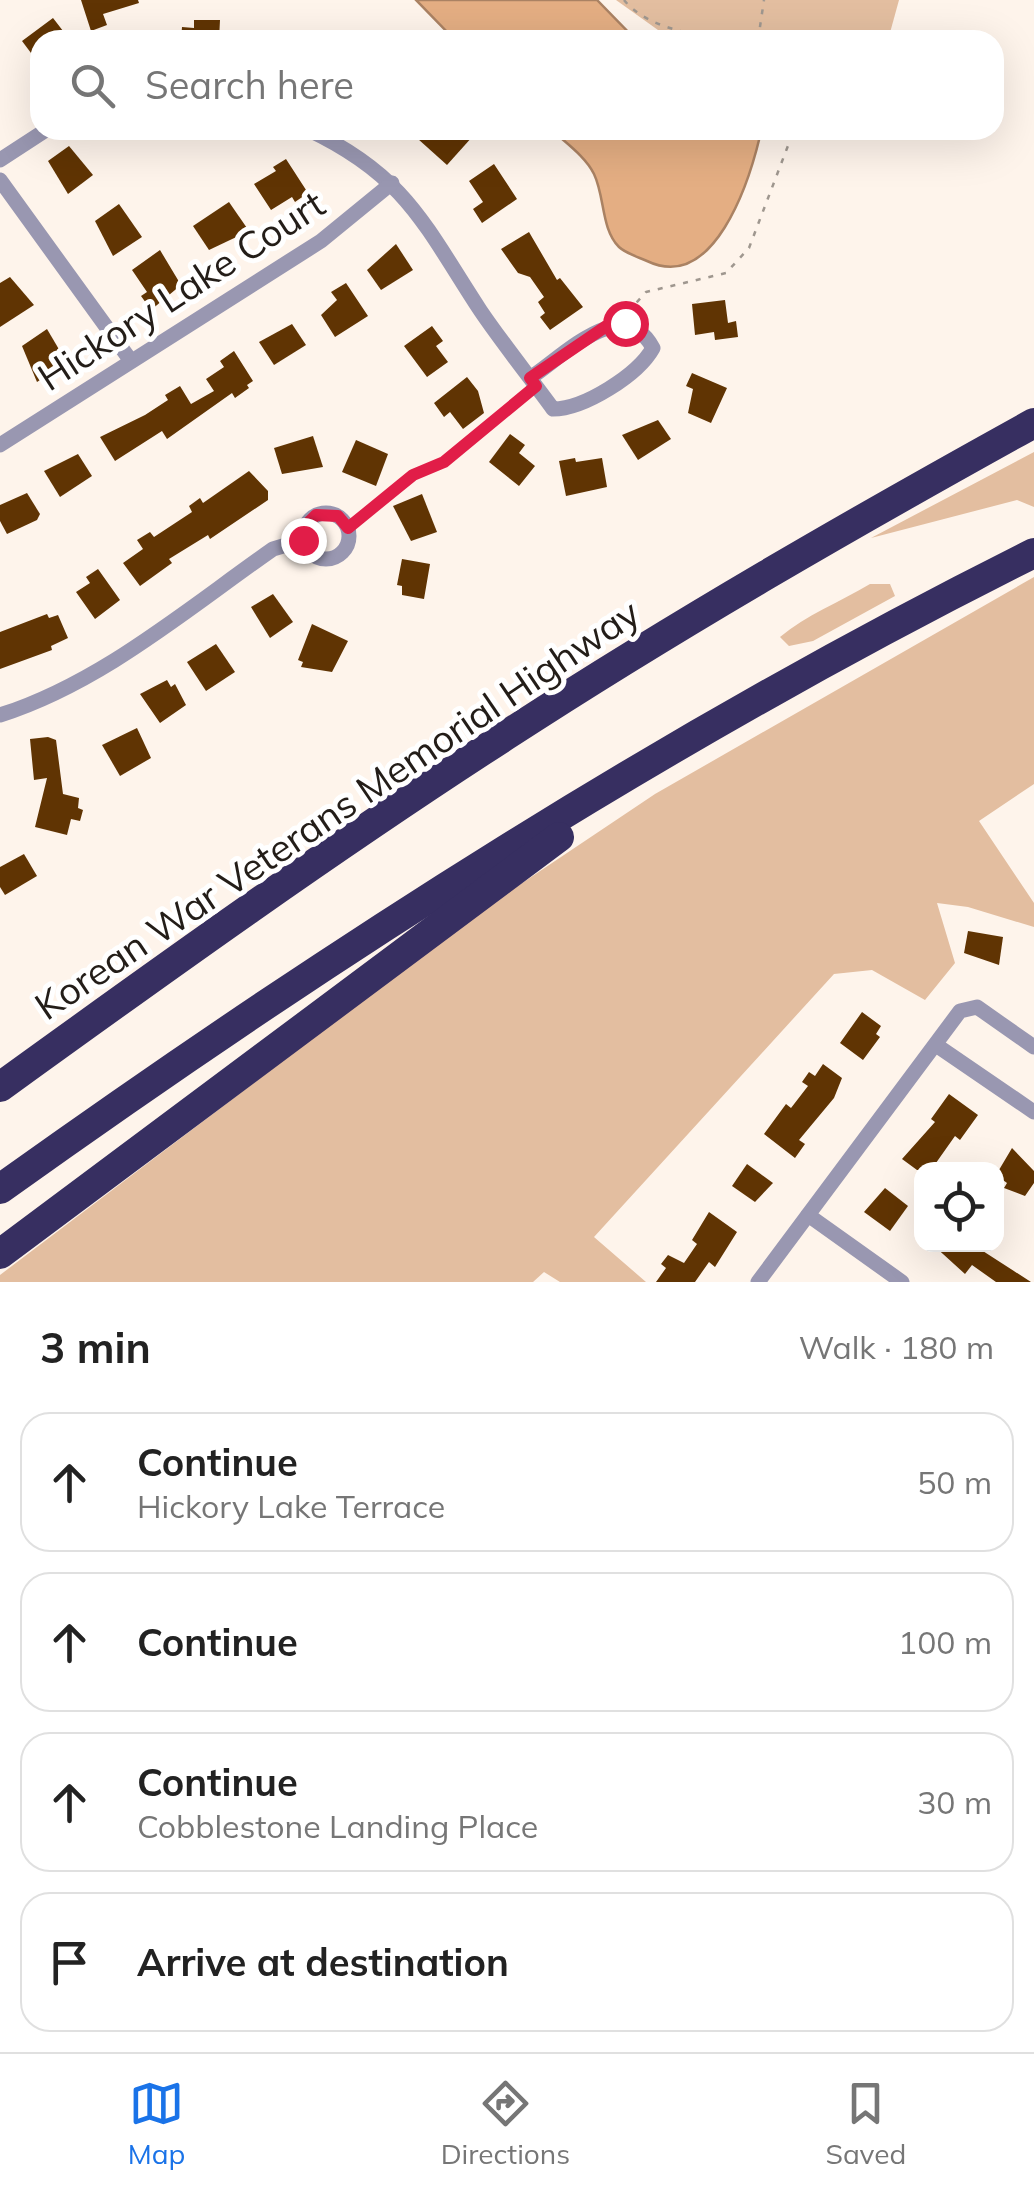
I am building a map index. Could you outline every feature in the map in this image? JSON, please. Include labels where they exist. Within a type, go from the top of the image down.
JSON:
[{"type":"highway","name":"Korean War Veterans Memorial Highway","points":[[0,1087],[289,882],[504,736],[752,584],[1034,424]]},
{"type":"highway","points":[[0,1188],[214,1038],[435,892],[707,728],[1034,552]]},
{"type":"highway","points":[[0,1254],[456,911],[570,829],[715,736],[745,710]]},
{"type":"street","points":[[0,160],[31,140]]},
{"type":"street","points":[[329,140],[392,183],[432,230],[477,306],[533,382],[554,408],[570,409],[644,364],[652,348],[644,332],[625,323],[605,327],[533,382]]},
{"type":"street","points":[[0,180],[131,362]]},
{"type":"street","name":"Hickory Lake Court","points":[[0,445],[350,221],[392,183]]},
{"type":"street","points":[[316,515],[338,516],[348,528],[344,550],[332,559],[310,553],[303,540],[306,525],[316,515]]},
{"type":"street","points":[[0,715],[52,697],[92,674],[274,549],[303,540]]},
{"type":"street","points":[[758,1282],[960,1011],[977,1006],[1034,1046]]},
{"type":"street","points":[[936,1045],[1034,1112]]},
{"type":"street","points":[[808,1215],[902,1282]]},
{"type":"path","points":[[624,0],[632,10],[656,22],[687,30]]},
{"type":"path","points":[[760,30],[764,0]]},
{"type":"path","points":[[625,323],[630,306],[646,292],[726,272],[738,265],[749,248],[790,140]]},
{"type":"path","points":[[348,528],[413,475],[444,462],[533,382]]},
{"type":"shaded area","points":[[416,0],[597,0],[626,30],[445,30]]},
{"type":"shaded area","points":[[616,0],[899,0],[891,30],[658,30]]},
{"type":"shaded area","points":[[564,140],[759,140],[725,228],[709,248],[691,261],[671,267],[628,253],[613,240],[597,183]]},
{"type":"shaded area","points":[[1034,452],[1034,507],[1017,500],[871,538]]},
{"type":"shaded area","points":[[1034,577],[1034,784],[979,821],[1034,903],[1034,927],[968,907],[937,903],[955,963],[925,1000],[872,970],[834,974],[594,1237],[646,1282],[560,1282],[544,1272],[533,1282],[0,1282],[0,1275],[485,908],[655,794]]},
{"type":"shaded area","points":[[870,584],[890,584],[895,596],[813,641],[789,646],[780,637],[812,615]]},
{"type":"building","points":[[81,0],[138,0],[139,3],[103,14],[107,25],[91,30]]},
{"type":"building","points":[[53,18],[62,30],[37,30]]},
{"type":"building","points":[[194,20],[220,20],[220,30],[182,30],[194,28]]},
{"type":"building","points":[[30,35],[30,52],[22,41]]},
{"type":"building","points":[[419,140],[469,140],[447,165]]},
{"type":"building","points":[[69,146],[93,175],[68,194],[48,161]]},
{"type":"building","points":[[286,159],[308,193],[295,202],[292,197],[271,210],[254,184],[276,171],[273,167]]},
{"type":"building","points":[[494,164],[517,199],[482,223],[473,209],[483,202],[469,181]]},
{"type":"building","points":[[229,202],[249,231],[209,250],[193,226]]},
{"type":"building","points":[[119,204],[142,237],[113,256],[95,221]]},
{"type":"building","points":[[529,232],[557,280],[560,278],[583,307],[550,330],[540,317],[545,313],[538,302],[544,297],[530,277],[518,273],[501,249]]},
{"type":"building","points":[[396,244],[413,270],[381,290],[367,270]]},
{"type":"building","points":[[160,250],[181,285],[151,310],[141,296],[147,292],[132,270]]},
{"type":"building","points":[[10,277],[34,305],[0,327],[0,283]]},
{"type":"building","points":[[346,283],[368,316],[335,337],[321,315],[337,300],[331,292]]},
{"type":"building","points":[[725,300],[728,323],[736,321],[738,337],[715,340],[714,332],[695,335],[692,304]]},
{"type":"building","points":[[292,324],[306,345],[274,365],[259,342]]},
{"type":"building","points":[[432,326],[443,341],[436,346],[448,362],[427,377],[404,346]]},
{"type":"building","points":[[47,329],[67,363],[37,382],[22,346]]},
{"type":"building","points":[[234,351],[253,381],[247,385],[249,388],[235,398],[232,393],[167,439],[162,431],[115,461],[100,437],[145,415],[168,400],[165,395],[180,386],[191,404],[214,391],[206,379],[224,367],[220,361]]},
{"type":"building","points":[[692,373],[727,388],[711,423],[688,413],[693,389],[686,386]]},
{"type":"building","points":[[467,377],[478,391],[484,413],[463,429],[450,412],[444,417],[434,403]]},
{"type":"building","points":[[658,420],[671,439],[638,460],[622,435]]},
{"type":"building","points":[[510,434],[525,445],[519,453],[535,466],[519,486],[489,462]]},
{"type":"building","points":[[313,436],[323,467],[282,474],[274,448]]},
{"type":"building","points":[[356,440],[388,454],[376,486],[342,472]]},
{"type":"building","points":[[78,454],[92,476],[60,497],[44,471]]},
{"type":"building","points":[[575,458],[576,462],[602,458],[607,487],[566,496],[559,461]]},
{"type":"building","points":[[249,471],[268,491],[268,500],[210,539],[208,535],[169,559],[172,563],[140,586],[123,563],[143,549],[137,540],[150,532],[154,537],[192,512],[189,506],[200,498],[203,503]]},
{"type":"building","points":[[27,493],[40,514],[37,520],[7,534],[0,521],[0,505]]},
{"type":"building","points":[[422,494],[437,532],[411,541],[393,506]]},
{"type":"building","points":[[402,559],[430,564],[424,599],[402,595],[402,586],[397,585]]},
{"type":"building","points":[[98,569],[120,600],[95,619],[76,592],[90,583],[86,577]]},
{"type":"building","points":[[273,594],[293,622],[270,638],[251,607]]},
{"type":"building","points":[[47,614],[49,618],[58,615],[68,638],[51,646],[52,650],[0,669],[0,632]]},
{"type":"building","points":[[312,624],[348,641],[332,672],[301,667],[303,662],[298,660]]},
{"type":"building","points":[[216,644],[235,672],[206,691],[187,662]]},
{"type":"building","points":[[167,680],[171,687],[175,684],[186,705],[160,723],[140,694]]},
{"type":"building","points":[[137,728],[151,758],[120,776],[102,745]]},
{"type":"building","points":[[30,739],[56,740],[63,794],[79,798],[78,808],[83,810],[80,821],[71,819],[67,835],[35,827],[47,778],[34,780]]},
{"type":"building","points":[[24,854],[37,876],[5,895],[0,887],[0,867]]},
{"type":"building","points":[[968,931],[1003,937],[999,965],[964,953]]},
{"type":"building","points":[[862,1012],[881,1026],[876,1034],[880,1037],[863,1060],[840,1043]]},
{"type":"building","points":[[823,1064],[842,1078],[834,1098],[799,1140],[805,1144],[795,1158],[764,1134],[786,1104],[791,1108],[808,1086],[802,1082],[809,1072],[815,1076]]},
{"type":"building","points":[[949,1094],[978,1115],[960,1140],[955,1136],[937,1162],[914,1162],[914,1168],[902,1159],[935,1122],[931,1119]]},
{"type":"building","points":[[1012,1148],[1034,1171],[1034,1183],[1025,1196],[1004,1188],[1007,1183],[1004,1162]]},
{"type":"building","points":[[747,1164],[773,1183],[755,1202],[732,1186]]},
{"type":"building","points":[[885,1188],[908,1206],[890,1231],[864,1212]]},
{"type":"building","points":[[709,1212],[737,1232],[715,1267],[709,1262],[695,1282],[656,1282],[666,1268],[661,1264],[668,1255],[684,1263],[697,1244],[692,1240]]},
{"type":"building","points":[[941,1252],[984,1252],[1031,1282],[996,1282],[972,1265],[965,1274]]},
{"type":"route","points":[[303,540],[306,525],[316,515],[338,516],[348,528],[362,520],[384,496],[413,475],[444,462],[470,442],[536,386],[530,378],[605,327],[625,323]]}]
